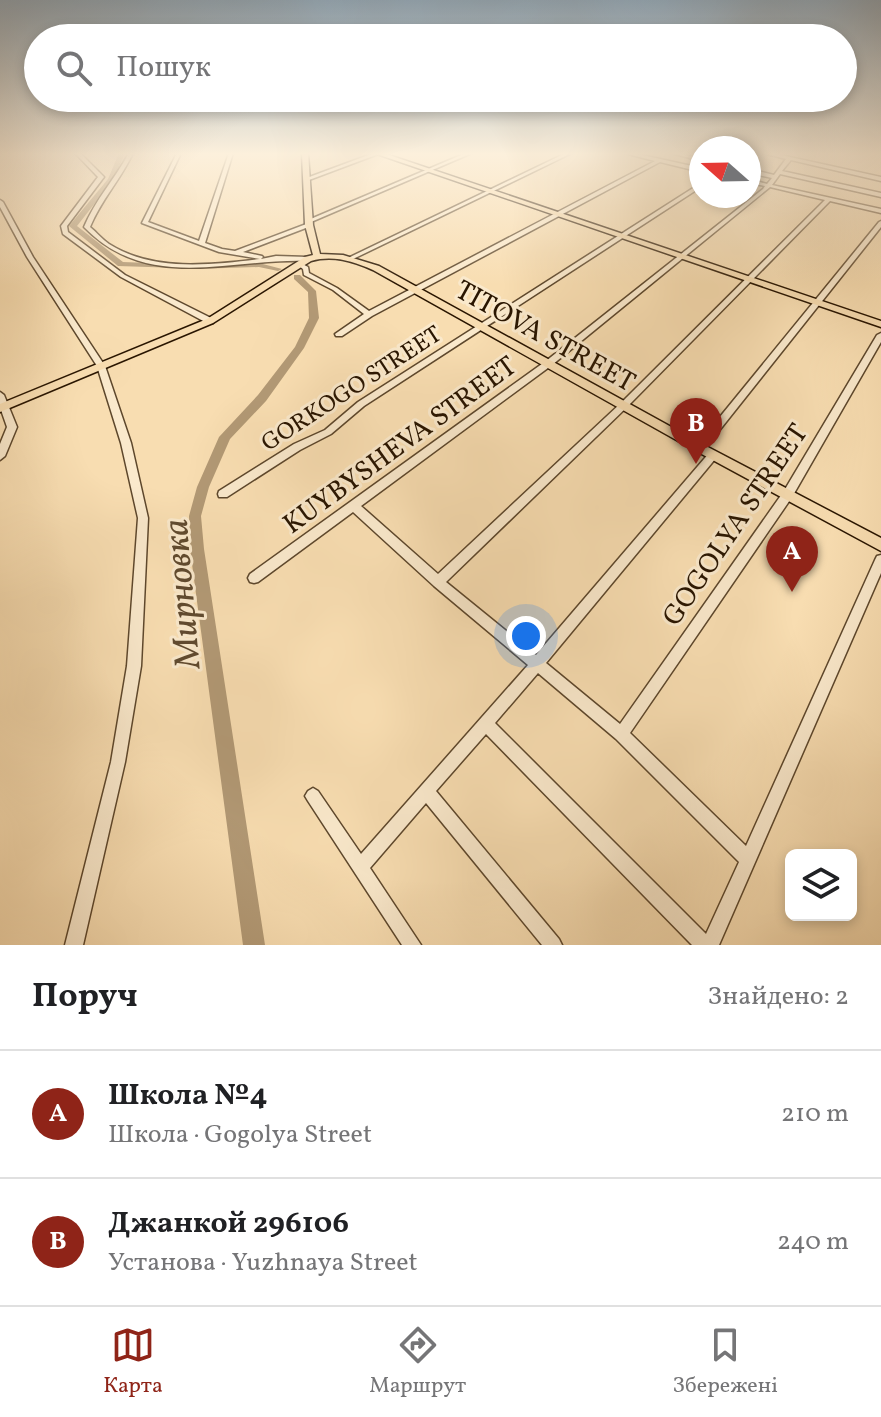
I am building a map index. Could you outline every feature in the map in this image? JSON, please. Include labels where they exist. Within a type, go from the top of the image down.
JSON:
[{"type":"main road","points":[[3,407],[210,321],[308,260],[308,197]]},
{"type":"main road","points":[[507,197],[881,324]]},
{"type":"main road","name":"TITOVA STREET","points":[[308,260],[351,258],[881,545]]},
{"type":"street","points":[[85,197],[64,226],[65,233],[123,276],[210,321]]},
{"type":"street","points":[[103,197],[94,207],[87,227],[101,242],[135,259],[152,263],[226,266],[280,258]]},
{"type":"street","points":[[158,197],[145,223],[234,254],[308,260],[306,274],[335,289],[369,314]]},
{"type":"street","points":[[201,244],[216,197]]},
{"type":"street","points":[[234,254],[369,197]]},
{"type":"street","points":[[351,258],[480,197]]},
{"type":"street","points":[[339,334],[369,314],[590,197]]},
{"type":"street","name":"GORKOGO STREET","points":[[223,494],[297,447],[328,432],[361,404],[682,197]]},
{"type":"street","name":"KUYBYSHEVA STREET","points":[[254,578],[549,363],[755,197]]},
{"type":"street","points":[[820,197],[881,211]]},
{"type":"street","points":[[438,582],[624,405],[829,199]]},
{"type":"street","points":[[0,202],[30,257],[101,366],[126,443],[143,518],[130,693],[118,762],[74,945]]},
{"type":"street","points":[[361,866],[538,663],[706,452],[816,302],[881,223]]},
{"type":"street","points":[[871,238],[881,241]]},
{"type":"street","name":"GOGOLYA STREET","points":[[621,734],[788,494],[881,335]]},
{"type":"street","points":[[0,395],[12,427],[0,456]]},
{"type":"street","points":[[352,505],[438,582],[621,734],[747,859]]},
{"type":"street","points":[[486,724],[707,945],[881,560]]},
{"type":"street","points":[[427,792],[553,945]]},
{"type":"street","points":[[313,796],[412,945]]},
{"type":"waterway","name":"Мирновка","points":[[96,197],[73,226],[121,264],[176,266]]},
{"type":"waterway","name":"Мирновка","points":[[194,267],[259,265],[278,269]]},
{"type":"waterway","name":"Мирновка","points":[[254,945],[197,549],[195,516],[203,487],[225,437],[262,398],[299,348],[314,318],[312,291],[297,277]]},
{"type":"place","name":"Джанкой 296106","points":[[696,464]]},
{"type":"place","name":"Школа №4","points":[[792,592]]}]
